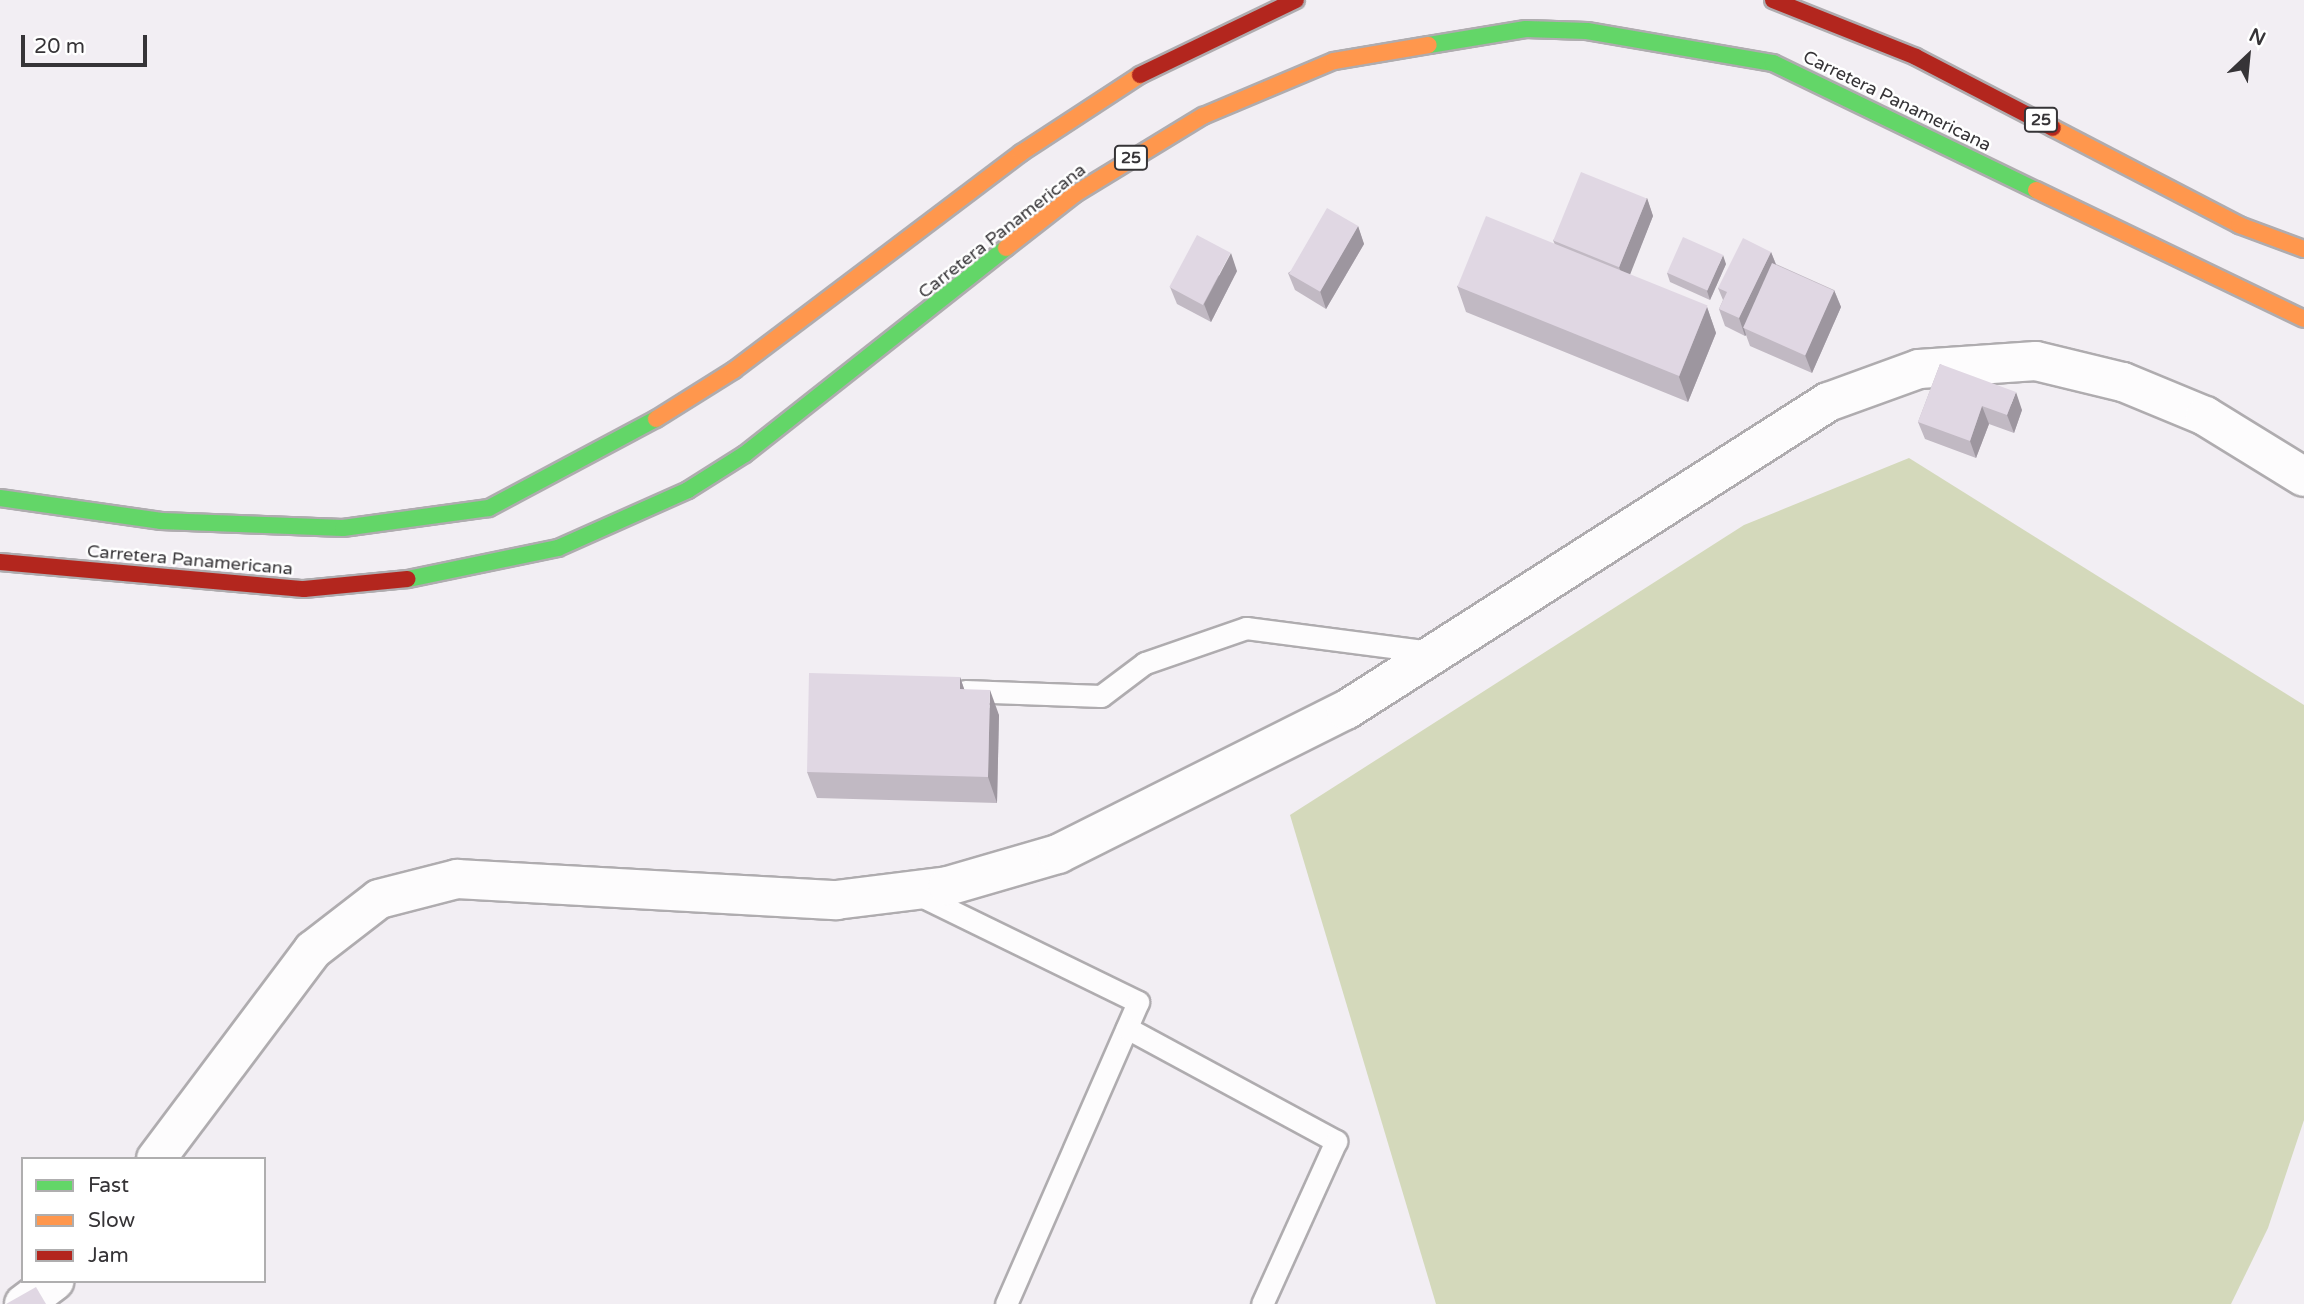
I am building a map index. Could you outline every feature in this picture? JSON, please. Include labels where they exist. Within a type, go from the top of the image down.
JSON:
[{"type":"highway","name":"Carretera Panamericana","points":[[0,498],[161,521],[343,528],[489,508],[621,441],[734,370],[1021,153],[1155,65],[1296,0]]},
{"type":"highway","name":"25","points":[[1773,0],[1916,57],[2239,225],[2304,249]]},
{"type":"highway","name":"Carretera Panamericana","points":[[0,562],[304,589],[430,577],[558,548],[688,490],[745,454],[1076,194],[1203,116],[1334,61],[1526,29],[1587,31],[1773,63],[2304,319]]},
{"type":"street","points":[[158,1157],[313,950],[379,899],[457,879],[836,900],[910,891],[1058,853],[1346,710],[1828,402],[1919,369],[2036,361],[2123,382],[2205,416],[2304,477]]},
{"type":"street","points":[[24,1304],[51,1283]]},
{"type":"lane","points":[[941,689],[1101,696],[1145,663],[1246,628],[1438,653]]},
{"type":"lane","points":[[910,891],[1138,1002],[1006,1304]]},
{"type":"lane","points":[[1127,1028],[1336,1141],[1262,1304]]},
{"type":"green space","points":[[1909,458],[2304,705],[2304,1120],[2268,1228],[2231,1304],[1436,1304],[1290,815],[1744,525]]},
{"type":"building","points":[[1581,172],[1647,199],[1619,267],[1553,241]]},
{"type":"building","points":[[1327,208],[1358,226],[1320,292],[1289,274]]},
{"type":"building","points":[[1486,216],[1708,306],[1679,376],[1458,286]]},
{"type":"building","points":[[1197,235],[1231,253],[1203,305],[1169,287]]},
{"type":"building","points":[[1683,237],[1723,255],[1707,291],[1667,273]]},
{"type":"building","points":[[1743,238],[1771,252],[1739,318],[1719,309],[1727,292],[1718,288]]},
{"type":"building","points":[[1772,263],[1834,291],[1805,356],[1743,328]]},
{"type":"building","points":[[1940,364],[2016,392],[2007,415],[1982,406],[1970,441],[1918,422]]},
{"type":"building","points":[[809,673],[960,677],[960,689],[990,690],[988,777],[807,772]]},
{"type":"building","points":[[36,1287],[46,1304],[6,1304]]},
{"type":"traffic: fast","points":[[1429,45],[1526,29],[1587,31],[1773,63],[2036,190]]},
{"type":"traffic: fast","points":[[408,579],[558,548],[688,490],[745,454],[1006,248]]},
{"type":"traffic: fast","points":[[0,498],[161,521],[343,528],[489,508],[656,419]]},
{"type":"traffic: slow","points":[[1006,248],[1075,194],[1203,116],[1334,61],[1429,45]]},
{"type":"traffic: slow","points":[[656,419],[734,370],[1021,153],[1140,75]]},
{"type":"traffic: slow","points":[[2053,128],[2239,225],[2304,249]]},
{"type":"traffic: slow","points":[[2036,190],[2304,319]]},
{"type":"traffic: jam","points":[[1140,75],[1296,0]]},
{"type":"traffic: jam","points":[[1773,0],[1916,57],[2053,128]]},
{"type":"traffic: jam","points":[[0,562],[304,589],[408,579]]}]
